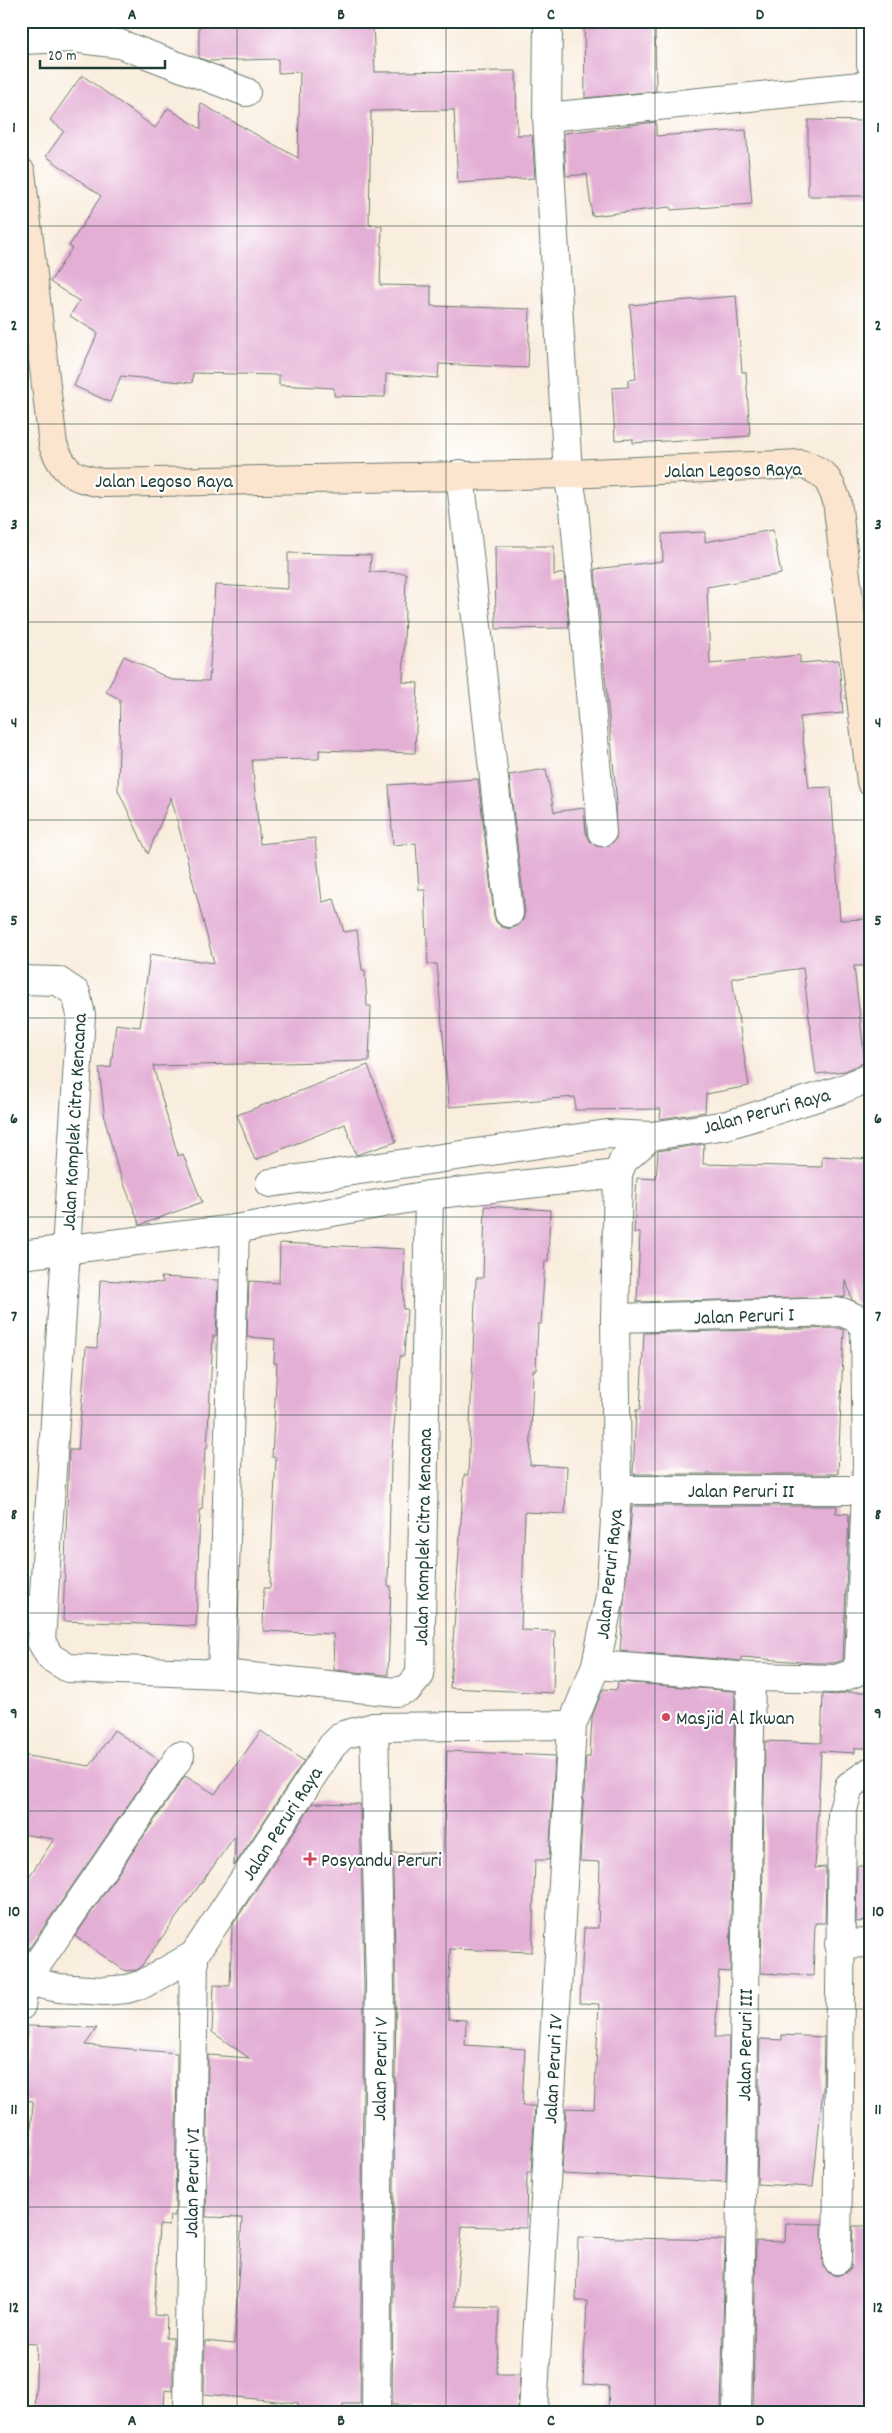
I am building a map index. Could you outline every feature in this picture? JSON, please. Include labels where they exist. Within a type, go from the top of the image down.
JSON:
[{"type":"street","points":[[548,21],[547,117],[568,474],[574,508],[602,832]]},
{"type":"street","points":[[871,21],[871,64]]},
{"type":"street","points":[[21,40],[72,38],[120,44],[246,92]]},
{"type":"street","points":[[547,117],[871,85]]},
{"type":"street","name":"Jalan Legoso Raya","points":[[21,172],[53,445],[66,471],[83,479],[102,483],[460,474],[568,474],[801,464],[818,470],[831,484],[837,501],[871,782]]},
{"type":"street","points":[[460,474],[509,913]]},
{"type":"street","name":"Jalan Komplek Citra Kencana","points":[[21,980],[58,981],[76,993],[81,1015],[41,1641],[50,1657],[68,1668],[222,1674],[396,1692],[409,1688],[420,1675],[430,1195]]},
{"type":"street","name":"Jalan Peruri Raya","points":[[270,1182],[607,1134],[651,1136],[727,1124],[840,1090],[871,1077]]},
{"type":"street","points":[[618,1174],[623,1161],[651,1136]]},
{"type":"street","name":"Jalan Komplek Citra Kencana","points":[[21,1256],[236,1229],[430,1195],[618,1174]]},
{"type":"street","name":"Jalan Peruri Raya","points":[[23,1989],[59,1988],[104,1991],[127,1989],[143,1984],[194,1955],[332,1746],[343,1735],[374,1727],[572,1725],[596,1665],[610,1596],[617,1490],[615,1318],[618,1174]]},
{"type":"street","points":[[222,1674],[236,1229]]},
{"type":"street","name":"Jalan Peruri I","points":[[615,1318],[842,1312],[858,1319],[865,1330],[867,1465],[865,1490]]},
{"type":"street","name":"Jalan Peruri II","points":[[617,1490],[865,1490]]},
{"type":"street","points":[[596,1665],[751,1678],[837,1678],[854,1672],[859,1662],[865,1490]]},
{"type":"street","name":"Jalan Peruri III","points":[[737,2412],[751,1678]]},
{"type":"street","name":"Jalan Peruri IV","points":[[533,2412],[572,1725]]},
{"type":"street","name":"Jalan Peruri V","points":[[374,1727],[380,1985],[376,2412]]},
{"type":"street","points":[[23,1989],[180,1756]]},
{"type":"street","points":[[837,2260],[839,1944],[842,1814],[849,1786],[871,1771]]},
{"type":"street","points":[[839,1944],[871,1943]]},
{"type":"street","name":"Jalan Peruri VI","points":[[188,2412],[194,1955]]},
{"type":"building","points":[[199,21],[373,21],[375,72],[516,71],[517,135],[532,135],[535,178],[458,183],[454,110],[371,111],[369,225],[382,226],[380,285],[431,286],[431,306],[530,309],[528,368],[439,364],[438,378],[386,374],[385,397],[334,396],[334,388],[279,385],[279,375],[193,373],[192,383],[121,376],[110,402],[74,386],[98,333],[70,316],[79,301],[50,282],[72,248],[69,246],[101,196],[46,156],[64,131],[50,120],[82,75],[155,128],[168,108],[201,129],[200,103],[298,158],[300,72],[278,73],[278,59],[208,61],[199,58]]},
{"type":"building","points":[[584,21],[655,21],[656,91],[585,98]]},
{"type":"building","points":[[808,120],[871,121],[871,196],[808,196]]},
{"type":"building","points":[[656,122],[656,136],[746,130],[752,204],[671,210],[670,207],[592,216],[587,174],[566,176],[564,133]]},
{"type":"building","points":[[736,296],[742,372],[746,372],[750,436],[633,443],[633,439],[615,440],[612,388],[628,387],[628,380],[636,379],[630,305]]},
{"type":"building","points":[[773,530],[781,574],[707,587],[710,664],[800,655],[800,663],[839,660],[843,713],[800,717],[809,788],[831,787],[840,920],[866,919],[867,966],[854,966],[865,1062],[845,1071],[816,1074],[803,968],[732,978],[749,1086],[706,1094],[705,1112],[660,1119],[661,1109],[575,1110],[575,1097],[449,1107],[437,964],[428,964],[425,890],[419,890],[416,843],[393,845],[389,785],[478,779],[494,915],[496,922],[502,927],[510,929],[518,926],[523,920],[525,911],[509,775],[546,769],[554,812],[584,808],[586,833],[590,841],[596,846],[604,847],[611,844],[616,838],[615,804],[617,804],[595,569],[663,561],[662,534],[705,532],[705,542]]},
{"type":"building","points":[[495,546],[554,546],[554,575],[564,573],[569,628],[496,629]]},
{"type":"building","points":[[288,553],[371,555],[370,572],[406,573],[403,682],[418,683],[415,753],[319,750],[319,759],[252,760],[260,844],[315,838],[322,902],[334,899],[344,932],[357,930],[362,970],[365,970],[367,1006],[371,1006],[369,1061],[153,1066],[178,1156],[183,1154],[202,1202],[140,1225],[117,1166],[105,1120],[99,1068],[111,1067],[116,1024],[140,1027],[150,954],[214,963],[171,797],[148,854],[118,790],[120,699],[106,692],[124,656],[172,680],[209,681],[215,585],[288,589]]},
{"type":"building","points":[[368,1065],[396,1142],[356,1155],[345,1124],[255,1160],[237,1115]]},
{"type":"building","points":[[704,1144],[703,1164],[822,1167],[822,1156],[871,1159],[871,1310],[852,1300],[846,1280],[845,1297],[637,1302],[640,1233],[634,1233],[637,1178],[656,1179],[658,1151]]},
{"type":"building","points":[[485,1206],[550,1210],[548,1261],[545,1261],[541,1324],[538,1324],[536,1370],[533,1370],[530,1465],[567,1467],[565,1514],[525,1512],[521,1630],[555,1631],[553,1693],[450,1688],[464,1475],[468,1475],[476,1278],[483,1278]]},
{"type":"building","points":[[280,1243],[405,1249],[403,1309],[407,1309],[404,1356],[400,1356],[391,1462],[388,1586],[391,1586],[388,1675],[334,1670],[333,1634],[263,1631],[264,1588],[270,1588],[276,1458],[272,1457],[277,1363],[274,1363],[275,1339],[247,1337],[249,1281],[279,1283]]},
{"type":"building","points":[[161,1277],[218,1280],[216,1336],[213,1336],[207,1449],[205,1449],[202,1510],[200,1510],[196,1626],[63,1621],[69,1450],[78,1450],[86,1347],[97,1348],[100,1280],[163,1283]]},
{"type":"building","points":[[839,1328],[844,1330],[838,1474],[633,1474],[636,1410],[640,1410],[644,1333]]},
{"type":"building","points":[[632,1506],[837,1506],[836,1513],[849,1514],[843,1660],[834,1663],[813,1663],[742,1657],[742,1661],[620,1651]]},
{"type":"building","points":[[618,1682],[735,1691],[730,1972],[719,1971],[715,2037],[729,2037],[726,2182],[562,2174],[566,2108],[594,2109],[599,2004],[580,2003],[584,1928],[598,1928],[600,1862],[580,1861],[586,1757],[590,1757],[592,1717],[603,1689],[617,1690]]},
{"type":"building","points":[[848,1692],[871,1692],[871,1748],[855,1748],[855,1753],[821,1751],[815,1868],[826,1867],[825,1923],[815,1923],[813,1976],[761,1973],[765,1741],[821,1743],[823,1694],[837,1695]]},
{"type":"building","points":[[114,1730],[159,1760],[21,1960],[21,1889],[54,1839],[21,1834],[21,1755],[90,1766]]},
{"type":"building","points":[[261,1731],[304,1761],[234,1866],[235,1836],[137,1970],[125,1971],[75,1936],[185,1776],[215,1794]]},
{"type":"building","points":[[447,1751],[555,1756],[549,1860],[535,1860],[532,1952],[450,1949],[448,2019],[466,2020],[465,2045],[525,2049],[522,2106],[535,2106],[531,2172],[527,2172],[526,2228],[462,2226],[455,2306],[499,2307],[497,2374],[520,2374],[518,2409],[392,2405],[396,1985],[391,1804],[393,1853],[443,1853]]},
{"type":"building","points":[[313,1803],[360,1804],[364,1985],[360,2404],[343,2404],[343,2412],[298,2412],[298,2403],[204,2394],[205,2341],[234,2344],[242,2218],[206,2217],[208,2055],[249,2058],[212,2032],[214,1985],[230,1986],[232,1926]]},
{"type":"building","points":[[857,1866],[871,1866],[871,1921],[856,1922]]},
{"type":"building","points":[[27,2026],[97,2028],[85,2045],[177,2053],[175,2216],[170,2216],[169,2226],[159,2225],[154,2315],[167,2316],[166,2338],[173,2338],[173,2391],[165,2390],[164,2412],[35,2412],[37,2344],[21,2343],[25,2226],[21,2226],[21,2177],[28,2178],[33,2101],[24,2100]]},
{"type":"building","points":[[782,2035],[824,2037],[823,2088],[813,2187],[757,2184],[760,2039],[782,2040]]},
{"type":"building","points":[[786,2223],[822,2224],[823,2267],[829,2273],[836,2276],[845,2273],[851,2268],[853,2226],[871,2226],[871,2412],[753,2412],[756,2241],[785,2242]]},
{"type":"building","points":[[578,2237],[725,2240],[721,2412],[608,2412],[609,2386],[583,2384],[587,2301],[576,2301]]},
{"type":"place","name":"Masjid Al Ikwan","points":[[666,1717]]},
{"type":"place","name":"Posyandu Peruri","points":[[310,1859]]}]
